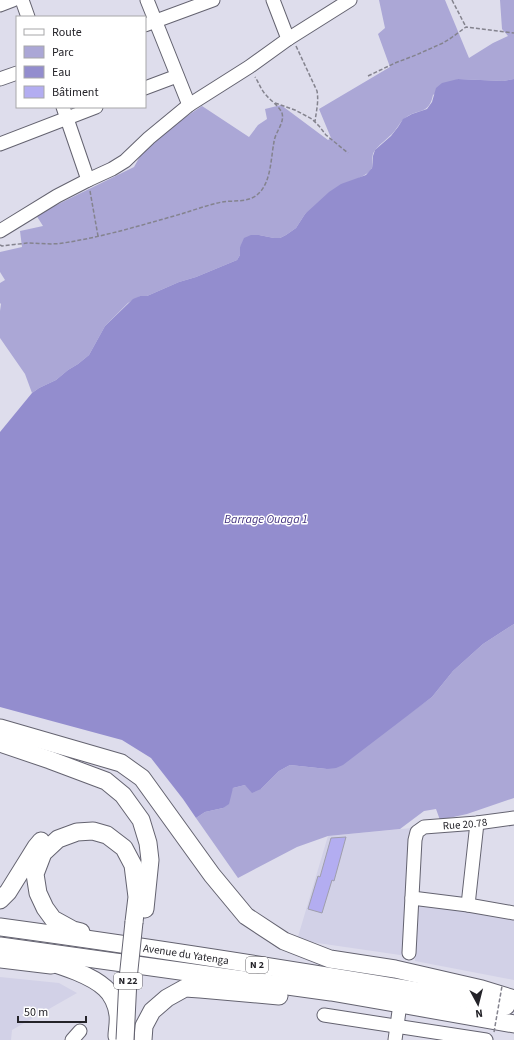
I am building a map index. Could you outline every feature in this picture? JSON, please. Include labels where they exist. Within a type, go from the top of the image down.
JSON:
[{"type":"main road","points":[[0,728],[121,763],[142,778],[212,875],[246,916],[284,941],[330,959],[395,969],[482,989],[514,999]]},
{"type":"main road","points":[[0,742],[106,781],[123,795],[141,820],[148,844],[150,860],[147,890],[139,923]]},
{"type":"main road","points":[[0,900],[8,892],[36,847],[53,828],[78,821],[97,821],[115,826],[136,845],[143,863],[147,890]]},
{"type":"main road","points":[[120,944],[73,930],[53,919],[45,908],[38,894],[35,874],[43,853],[58,839],[77,832],[93,831],[108,835],[124,848],[134,865],[139,923]]},
{"type":"main road","name":"N 22","points":[[125,1040],[128,979],[139,923]]},
{"type":"main road","name":"N 22","points":[[133,1040],[139,923]]},
{"type":"main road","name":"Avenue du Yatenga","points":[[0,927],[336,977],[514,1008]]},
{"type":"main road","points":[[0,946],[62,966],[88,977],[105,988],[114,999],[118,1015],[117,1040]]},
{"type":"main road","name":"Avenue du Yatenga","points":[[0,946],[331,992],[514,1024]]},
{"type":"main road","points":[[0,959],[62,966]]},
{"type":"main road","points":[[143,1040],[144,1026],[152,1011],[168,998],[185,988],[291,997],[331,992]]},
{"type":"street","points":[[0,5],[13,0]]},
{"type":"street","points":[[22,0],[28,16]]},
{"type":"street","points":[[147,0],[150,23],[177,76],[189,105]]},
{"type":"street","points":[[150,23],[213,0]]},
{"type":"street","points":[[273,0],[288,39]]},
{"type":"street","points":[[0,231],[50,200],[125,161],[149,138],[189,105],[249,67],[288,39],[350,0]]},
{"type":"street","points":[[0,79],[16,73]]},
{"type":"street","points":[[146,88],[177,76]]},
{"type":"street","points":[[0,144],[65,112],[90,108]]},
{"type":"street","points":[[65,112],[88,180]]},
{"type":"street","name":"Rue 20.78","points":[[412,898],[415,840],[417,832],[424,827],[477,823],[514,818]]},
{"type":"street","points":[[468,905],[477,823]]},
{"type":"street","points":[[409,953],[412,898],[468,905],[514,913]]},
{"type":"street","points":[[395,1040],[400,1004]]},
{"type":"street","points":[[324,1015],[397,1026],[490,1036]]},
{"type":"path","points":[[452,0],[466,27]]},
{"type":"path","points":[[368,76],[443,43],[466,27],[513,33],[514,36]]},
{"type":"path","points":[[288,39],[293,40],[317,91],[318,99],[315,122]]},
{"type":"path","points":[[0,245],[27,243],[55,244],[98,236],[222,202],[249,200],[255,197],[265,186],[274,139],[283,114],[274,102],[260,88],[249,67]]},
{"type":"path","points":[[274,102],[295,110],[312,119],[326,134],[348,153]]},
{"type":"path","points":[[88,180],[98,236]]},
{"type":"path","points":[[490,1036],[502,986]]},
{"type":"shaded area","points":[[412,828],[407,956],[297,940],[328,836]]},
{"type":"shaded area","points":[[416,900],[514,917],[514,980],[415,961]]},
{"type":"shaded area","points":[[0,977],[59,983],[77,993],[12,1030],[11,1040],[0,1040]]},
{"type":"green space","points":[[379,0],[445,0],[469,58],[493,43],[508,36],[502,29],[500,0],[514,0],[514,79],[503,81],[458,79],[433,95],[431,102],[425,109],[404,119],[392,134],[376,149],[372,157],[372,167],[366,174],[305,214],[296,228],[280,238],[259,235],[240,247],[240,255],[237,260],[147,296],[140,296],[128,303],[105,326],[89,355],[56,380],[32,393],[25,374],[0,338],[0,283],[5,280],[0,272],[0,252],[22,247],[20,231],[43,226],[36,215],[134,167],[144,149],[175,124],[202,106],[249,137],[258,125],[267,119],[265,109],[281,105],[328,140],[331,138],[319,109],[390,67],[378,34],[385,28]]},
{"type":"green space","points":[[514,624],[514,798],[467,814],[440,820],[436,809],[424,811],[400,829],[328,836],[297,847],[238,878],[196,818],[205,812],[223,808],[233,788],[245,785],[261,789],[279,771],[290,765],[327,769],[432,697],[453,671],[483,644]]},
{"type":"water","name":"Barrage Ouaga 1","points":[[458,79],[503,81],[514,79],[514,624],[483,644],[453,671],[432,697],[343,765],[336,768],[327,769],[290,765],[279,771],[261,789],[252,793],[245,785],[233,788],[229,804],[223,808],[205,812],[196,818],[151,758],[122,740],[0,707],[0,432],[32,393],[56,380],[89,355],[105,326],[133,299],[140,296],[147,296],[237,260],[240,255],[240,247],[244,238],[251,235],[280,238],[286,235],[296,228],[305,214],[329,192],[341,184],[366,175],[372,168],[375,150],[391,136],[403,119],[427,109],[432,102],[436,88],[442,83]]},
{"type":"building","points":[[346,837],[334,881],[332,880],[322,913],[308,909],[318,876],[320,877],[331,838]]}]
